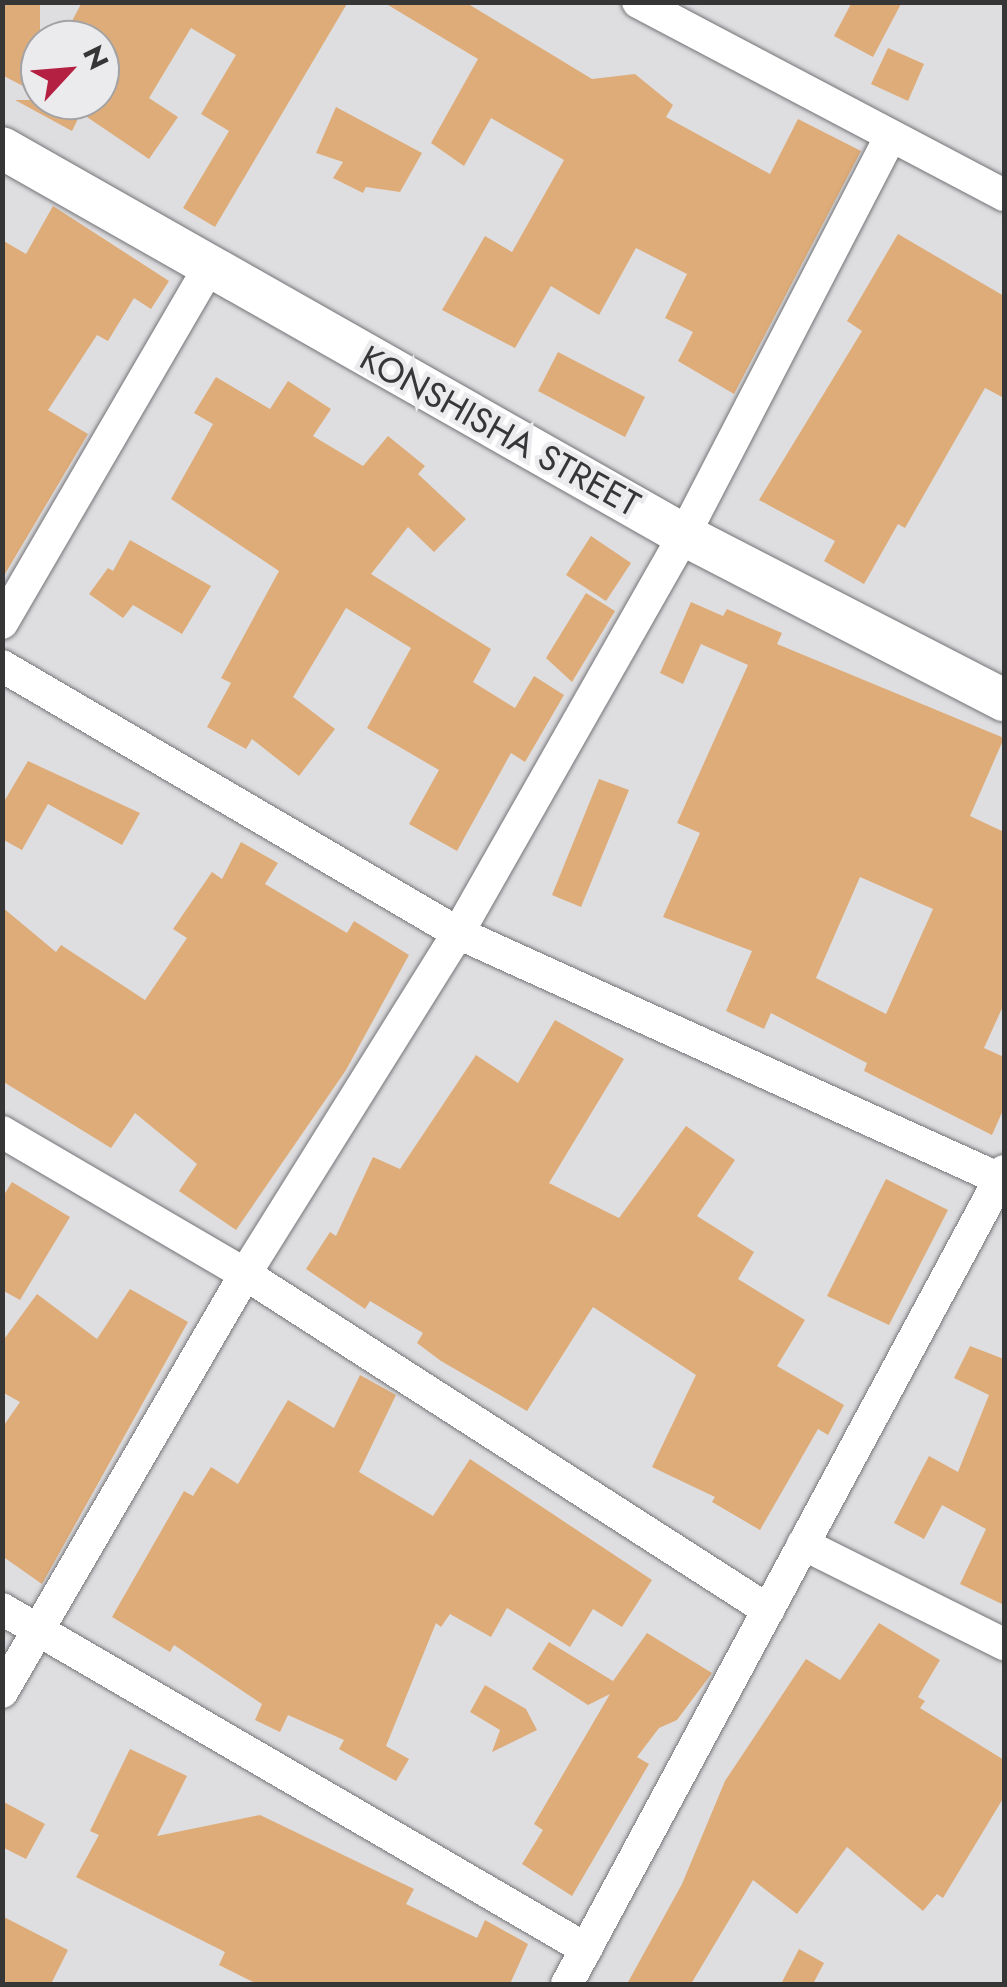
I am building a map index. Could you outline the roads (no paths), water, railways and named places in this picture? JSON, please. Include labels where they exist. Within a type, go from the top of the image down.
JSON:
[{"type":"street","points":[[638,2],[1004,195]]},
{"type":"street","points":[[2,1692],[245,1274],[458,933],[684,535],[890,138]]},
{"type":"street","name":"KONSHISHA STREET","points":[[2,148],[684,535],[1004,700]]},
{"type":"street","points":[[2,624],[209,268]]},
{"type":"street","points":[[2,666],[458,933],[1003,1177],[567,1984]]},
{"type":"street","points":[[2,1132],[245,1274],[768,1610]]},
{"type":"street","points":[[804,1544],[1004,1644]]},
{"type":"street","points":[[2,1609],[586,1948]]}]
